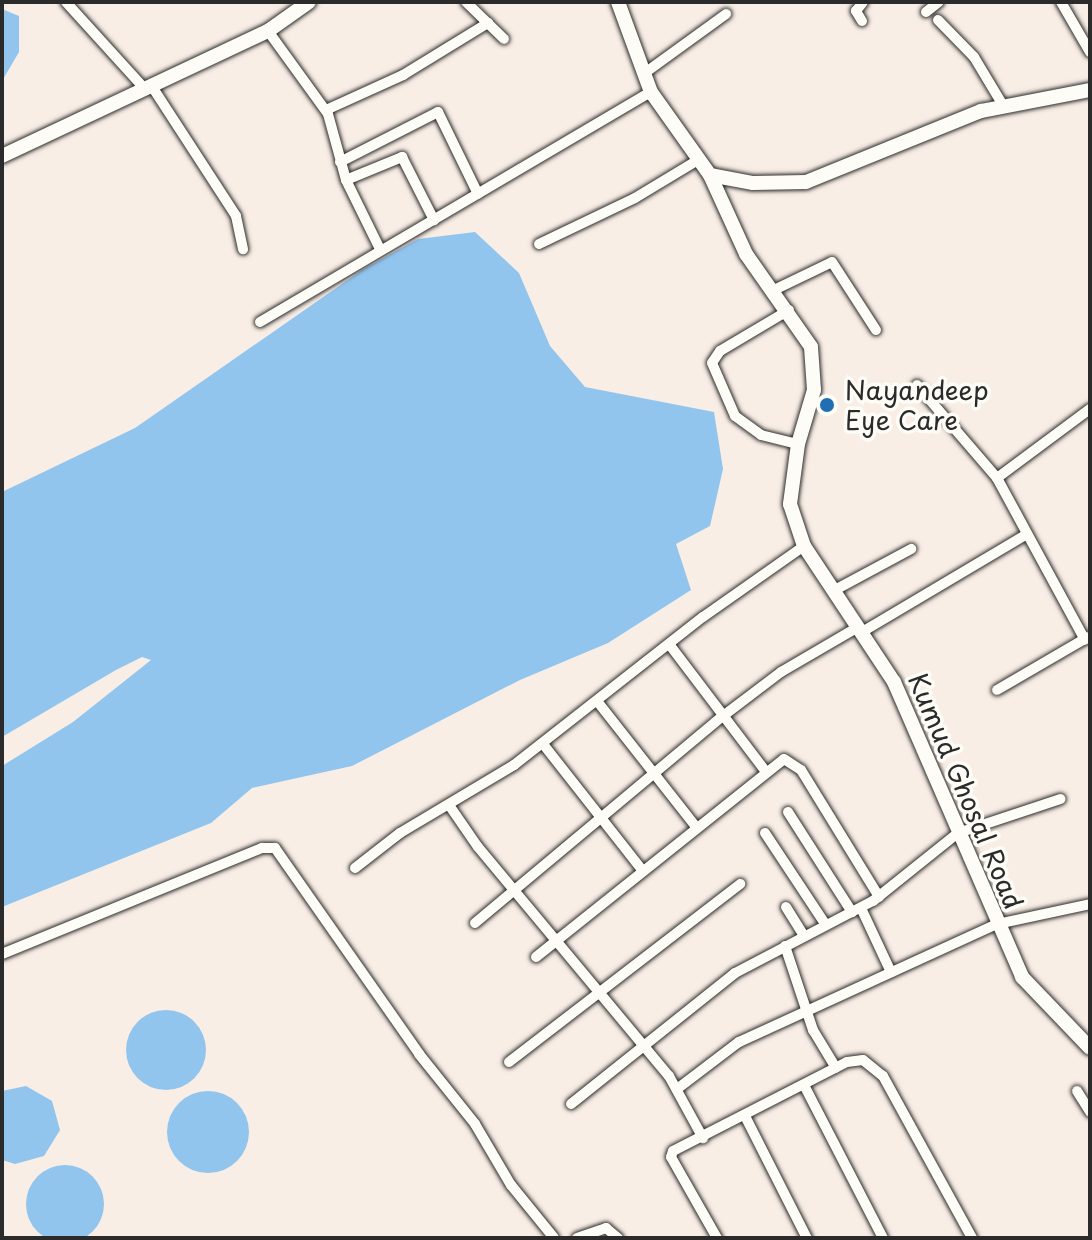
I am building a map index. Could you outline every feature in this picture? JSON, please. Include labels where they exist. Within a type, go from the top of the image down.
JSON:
[{"type":"street","points":[[66,2],[148,86],[236,216],[243,249]]},
{"type":"street","points":[[2,156],[268,31],[309,2]]},
{"type":"street","points":[[466,2],[504,39]]},
{"type":"street","points":[[260,322],[651,92],[618,2]]},
{"type":"street","points":[[862,21],[856,11],[863,2]]},
{"type":"street","points":[[926,12],[939,2]]},
{"type":"street","points":[[1061,2],[1090,52]]},
{"type":"street","points":[[646,72],[726,14]]},
{"type":"street","points":[[938,20],[974,57],[1004,107]]},
{"type":"street","points":[[326,110],[403,75],[488,23]]},
{"type":"street","points":[[268,31],[326,110],[346,180],[380,249]]},
{"type":"street","points":[[710,175],[753,183],[806,182],[1004,107],[1090,90]]},
{"type":"street","name":"Kumud Ghosal Road","points":[[651,92],[710,175],[746,254],[789,310],[813,357],[814,390],[798,444],[790,504],[804,546],[901,695],[997,924],[1026,984],[1090,1048]]},
{"type":"street","points":[[340,162],[438,112],[478,194]]},
{"type":"street","points":[[346,180],[402,157],[434,220]]},
{"type":"street","points":[[539,244],[635,198],[698,160]]},
{"type":"street","points":[[774,290],[832,262],[876,330]]},
{"type":"street","points":[[789,310],[720,351],[712,363],[735,416],[761,435],[798,444]]},
{"type":"street","points":[[917,385],[997,478],[1088,638],[997,690]]},
{"type":"street","points":[[997,478],[1090,409]]},
{"type":"street","points":[[475,923],[511,888],[781,672],[1027,534]]},
{"type":"street","points":[[355,868],[400,833],[543,744],[669,644],[804,546]]},
{"type":"street","points":[[833,591],[911,549]]},
{"type":"street","points":[[669,644],[766,772]]},
{"type":"street","points":[[597,701],[696,827]]},
{"type":"street","points":[[543,744],[642,870]]},
{"type":"street","points":[[536,957],[554,938],[784,759],[793,760],[879,897]]},
{"type":"street","points":[[571,1104],[643,1043],[735,973],[879,897],[958,833],[1061,799]]},
{"type":"street","points":[[449,805],[511,888],[643,1043],[677,1089],[703,1138]]},
{"type":"street","points":[[788,812],[857,910],[891,972]]},
{"type":"street","points":[[765,833],[826,925]]},
{"type":"street","points":[[2,954],[262,848],[275,848],[419,1054],[475,1124],[511,1185],[554,1238]]},
{"type":"street","points":[[509,1062],[596,990],[740,884]]},
{"type":"street","points":[[677,1089],[739,1042],[997,924],[1090,904]]},
{"type":"street","points":[[786,907],[804,936]]},
{"type":"street","points":[[785,946],[807,1013],[836,1068]]},
{"type":"street","points":[[717,1238],[671,1157],[677,1149],[746,1118],[836,1068],[863,1060],[883,1076],[972,1238]]},
{"type":"street","points":[[805,1087],[883,1238]]},
{"type":"street","points":[[1077,1091],[1090,1112]]},
{"type":"street","points":[[746,1118],[807,1238]]},
{"type":"street","points":[[577,1238],[606,1228],[618,1238]]},
{"type":"water","points":[[2,9],[19,16],[19,52],[2,81]]},
{"type":"water","points":[[475,232],[519,273],[550,346],[585,387],[714,412],[723,469],[710,526],[676,544],[691,590],[608,643],[520,680],[352,766],[252,788],[211,823],[2,907],[2,766],[73,722],[151,660],[142,657],[116,670],[2,737],[2,492],[135,428],[362,270],[418,239]]},
{"type":"water","points":[[166,1010],[181,1013],[194,1022],[203,1035],[206,1050],[203,1065],[194,1078],[181,1087],[166,1090],[151,1087],[138,1078],[129,1065],[126,1050],[129,1035],[138,1022],[151,1013]]},
{"type":"water","points":[[26,1086],[52,1101],[60,1130],[44,1156],[15,1164],[2,1160],[2,1091]]},
{"type":"water","points":[[208,1091],[224,1095],[237,1103],[245,1116],[249,1132],[245,1148],[237,1161],[224,1169],[208,1173],[192,1169],[179,1161],[171,1148],[167,1132],[171,1116],[179,1103],[192,1095]]},
{"type":"water","points":[[65,1165],[80,1168],[93,1176],[101,1189],[104,1204],[101,1219],[93,1232],[80,1240],[65,1243],[50,1240],[37,1232],[29,1219],[26,1204],[29,1189],[37,1176],[50,1168]]},
{"type":"place","name":"Nayandeep Eye Care","points":[[827,405]]}]
